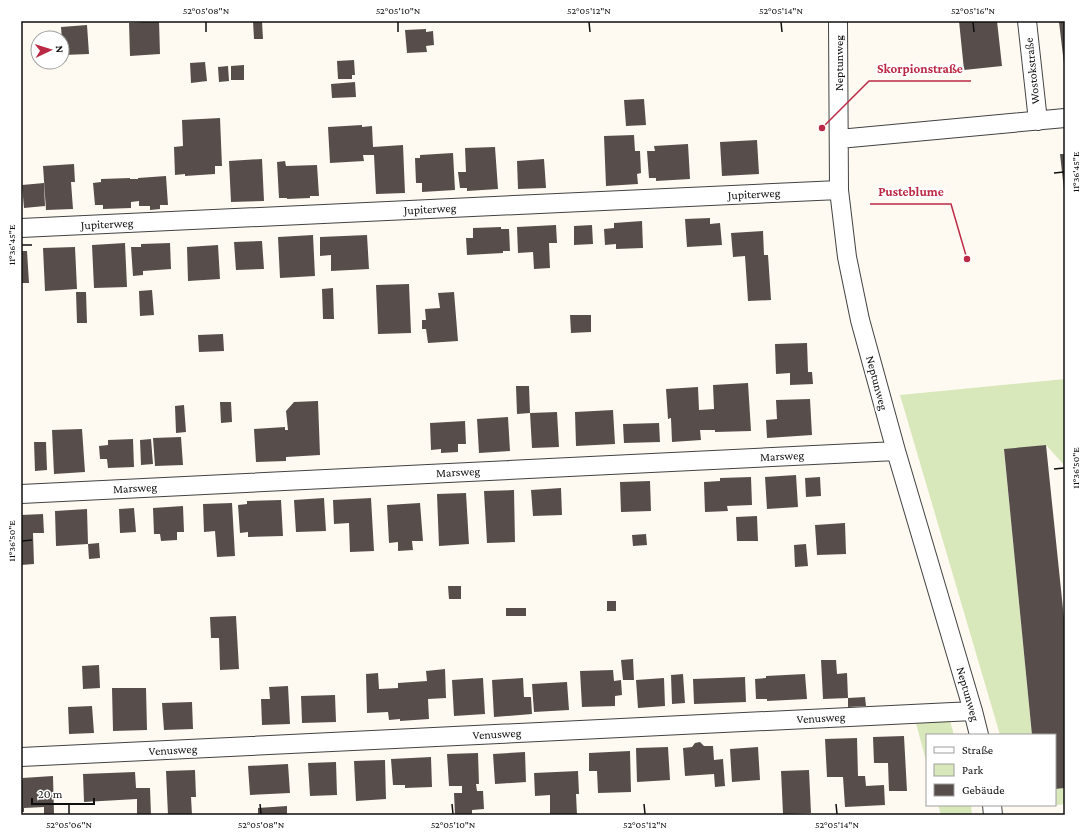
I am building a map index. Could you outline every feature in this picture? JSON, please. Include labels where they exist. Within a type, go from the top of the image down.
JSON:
[{"type":"street","name":"Neptunweg","points":[[838,21],[839,190],[847,257],[860,320],[896,451],[979,734]]},
{"type":"street","name":"Wostokstraße","points":[[1027,21],[1038,121]]},
{"type":"street","points":[[838,139],[1065,118]]},
{"type":"street","name":"Jupiterweg","points":[[21,228],[839,190]]},
{"type":"street","name":"Marsweg","points":[[21,494],[896,451]]},
{"type":"street","name":"Venusweg","points":[[21,757],[973,711]]},
{"type":"green space","points":[[1065,379],[1065,466],[1046,445],[1004,450],[1032,734],[1000,734],[900,395]]},
{"type":"green space","points":[[949,717],[954,734],[926,734],[926,760],[915,720]]},
{"type":"green space","points":[[1065,788],[1065,804],[1056,805],[1056,789]]},
{"type":"green space","points":[[938,806],[971,806],[972,815],[941,815]]},
{"type":"building","points":[[159,21],[160,54],[130,56],[129,23]]},
{"type":"building","points":[[253,21],[262,21],[263,39],[254,39]]},
{"type":"building","points":[[959,21],[997,21],[1002,66],[964,70]]},
{"type":"building","points":[[1059,22],[1065,22],[1065,64],[1064,64]]},
{"type":"building","points":[[87,25],[89,54],[70,55],[70,30],[61,30],[61,27]]},
{"type":"building","points":[[426,29],[426,32],[433,31],[434,45],[426,46],[427,52],[407,53],[405,30]]},
{"type":"building","points":[[354,60],[355,75],[352,75],[352,79],[338,79],[337,61]]},
{"type":"building","points":[[205,62],[207,81],[191,83],[190,63]]},
{"type":"building","points":[[244,65],[244,80],[231,80],[231,66]]},
{"type":"building","points":[[228,66],[229,81],[219,82],[218,67]]},
{"type":"building","points":[[355,82],[356,97],[332,98],[331,84]]},
{"type":"building","points":[[644,99],[646,125],[626,126],[624,100]]},
{"type":"building","points":[[220,118],[222,166],[215,166],[215,174],[185,176],[185,174],[175,175],[174,147],[183,146],[182,120]]},
{"type":"building","points":[[362,125],[362,127],[372,126],[373,147],[403,145],[405,193],[376,194],[374,155],[363,155],[364,161],[330,163],[328,127]]},
{"type":"building","points":[[634,135],[635,151],[640,151],[641,173],[637,174],[638,184],[606,186],[604,136]]},
{"type":"building","points":[[757,140],[759,174],[722,176],[720,142]]},
{"type":"building","points":[[688,144],[690,179],[656,181],[656,178],[649,178],[647,151],[655,151],[654,146]]},
{"type":"building","points":[[495,147],[498,189],[467,191],[467,188],[460,188],[458,172],[466,172],[465,148]]},
{"type":"building","points":[[453,153],[455,190],[422,192],[422,183],[416,183],[415,158],[420,158],[420,155]]},
{"type":"building","points":[[1060,154],[1065,154],[1064,190]]},
{"type":"building","points":[[262,159],[264,201],[231,202],[229,161]]},
{"type":"building","points":[[544,159],[546,188],[518,189],[517,161]]},
{"type":"building","points":[[285,161],[286,166],[317,165],[319,196],[310,196],[310,198],[279,198],[277,162]]},
{"type":"building","points":[[74,164],[75,182],[71,182],[73,209],[46,210],[43,166]]},
{"type":"building","points":[[166,176],[168,205],[160,205],[160,209],[150,210],[150,206],[139,206],[139,201],[131,202],[131,208],[103,209],[103,205],[95,205],[93,183],[101,182],[101,179],[138,179]]},
{"type":"building","points":[[44,183],[45,206],[24,208],[22,185]]},
{"type":"building","points":[[710,218],[710,224],[720,223],[722,245],[687,247],[685,219]]},
{"type":"building","points":[[642,221],[643,248],[616,249],[616,244],[605,245],[604,229],[614,228],[614,223]]},
{"type":"building","points":[[556,225],[557,243],[549,243],[550,268],[534,269],[533,252],[518,253],[517,227]]},
{"type":"building","points":[[592,225],[593,244],[574,245],[574,226]]},
{"type":"building","points":[[501,227],[501,229],[509,229],[510,251],[503,251],[503,253],[467,255],[466,238],[473,238],[473,228]]},
{"type":"building","points":[[763,231],[764,255],[768,255],[771,300],[748,301],[745,256],[733,257],[731,233]]},
{"type":"building","points":[[313,235],[315,276],[280,278],[278,237]]},
{"type":"building","points":[[367,235],[369,269],[331,271],[331,255],[320,256],[320,237]]},
{"type":"building","points":[[262,241],[264,269],[236,270],[234,242]]},
{"type":"building","points":[[125,243],[127,287],[94,288],[92,245]]},
{"type":"building","points":[[170,243],[171,269],[143,271],[143,275],[133,276],[131,247],[141,247],[141,244]]},
{"type":"building","points":[[218,245],[220,279],[188,281],[187,247]]},
{"type":"building","points":[[75,247],[77,289],[45,291],[43,248]]},
{"type":"building","points":[[21,251],[27,251],[29,283],[21,283]]},
{"type":"building","points":[[409,284],[411,333],[378,334],[376,285]]},
{"type":"building","points":[[333,288],[334,319],[323,319],[322,289]]},
{"type":"building","points":[[152,290],[154,315],[140,316],[139,291]]},
{"type":"building","points":[[76,292],[86,292],[87,323],[77,323]]},
{"type":"building","points":[[454,292],[458,341],[428,343],[426,329],[422,329],[422,320],[426,320],[425,309],[440,308],[438,293]]},
{"type":"building","points":[[570,315],[591,315],[591,332],[571,333]]},
{"type":"building","points":[[223,334],[224,351],[199,352],[198,335]]},
{"type":"building","points":[[807,343],[808,372],[812,372],[813,384],[790,385],[790,373],[776,374],[775,344]]},
{"type":"building","points":[[748,383],[751,431],[715,432],[715,430],[700,430],[701,440],[672,442],[671,418],[668,419],[666,389],[698,387],[699,410],[714,409],[713,385]]},
{"type":"building","points":[[516,386],[529,386],[530,413],[517,414]]},
{"type":"building","points":[[810,399],[812,435],[767,438],[766,420],[777,419],[776,400]]},
{"type":"building","points":[[318,401],[320,455],[286,457],[286,461],[256,462],[254,429],[285,427],[285,430],[288,430],[286,411],[294,402]]},
{"type":"building","points":[[220,402],[231,402],[232,422],[221,423]]},
{"type":"building","points":[[184,405],[186,432],[176,433],[175,406]]},
{"type":"building","points":[[613,410],[615,444],[576,446],[575,412]]},
{"type":"building","points":[[557,412],[559,447],[532,448],[530,413]]},
{"type":"building","points":[[508,417],[510,451],[479,453],[477,419]]},
{"type":"building","points":[[465,421],[466,444],[458,444],[458,452],[441,453],[441,449],[431,450],[430,423]]},
{"type":"building","points":[[659,423],[660,442],[624,443],[623,424]]},
{"type":"building","points":[[82,429],[85,472],[54,474],[52,430]]},
{"type":"building","points":[[181,437],[183,465],[155,466],[153,438]]},
{"type":"building","points":[[133,439],[134,467],[108,468],[107,459],[100,459],[99,446],[108,445],[108,440]]},
{"type":"building","points":[[151,439],[153,464],[141,465],[140,440]]},
{"type":"building","points":[[34,442],[46,442],[47,470],[35,471]]},
{"type":"building","points":[[1046,445],[1065,628],[1065,788],[1056,789],[1056,734],[1032,734],[1004,449]]},
{"type":"building","points":[[796,475],[798,507],[767,509],[765,477]]},
{"type":"building","points":[[751,477],[752,505],[727,506],[728,511],[705,512],[704,482],[720,481],[720,478]]},
{"type":"building","points":[[820,477],[821,496],[806,497],[805,478]]},
{"type":"building","points":[[650,481],[651,511],[621,512],[620,482]]},
{"type":"building","points":[[561,488],[562,515],[533,516],[531,490]]},
{"type":"building","points":[[514,490],[515,542],[487,543],[484,491]]},
{"type":"building","points":[[466,493],[469,544],[439,546],[437,494]]},
{"type":"building","points":[[324,498],[326,531],[296,532],[294,500]]},
{"type":"building","points":[[371,498],[374,551],[350,552],[349,523],[334,524],[333,500]]},
{"type":"building","points":[[281,500],[283,536],[248,537],[248,532],[240,533],[238,505],[247,504],[247,501]]},
{"type":"building","points":[[232,503],[235,556],[217,557],[215,531],[204,532],[203,504]]},
{"type":"building","points":[[420,503],[423,541],[412,541],[413,550],[398,551],[398,542],[389,543],[387,505]]},
{"type":"building","points":[[183,506],[184,532],[177,532],[177,540],[161,541],[160,534],[154,534],[153,508]]},
{"type":"building","points":[[134,508],[136,532],[120,533],[119,509]]},
{"type":"building","points":[[87,509],[88,544],[56,546],[55,511]]},
{"type":"building","points":[[43,514],[44,533],[33,533],[34,564],[21,565],[21,515]]},
{"type":"building","points":[[757,516],[758,541],[737,541],[736,517]]},
{"type":"building","points":[[845,523],[846,554],[817,555],[815,525]]},
{"type":"building","points":[[646,534],[647,545],[633,546],[632,535]]},
{"type":"building","points":[[99,543],[100,558],[89,559],[88,544]]},
{"type":"building","points":[[806,544],[808,566],[795,567],[794,545]]},
{"type":"building","points":[[448,586],[461,586],[461,599],[449,599]]},
{"type":"building","points":[[607,601],[616,601],[616,611],[607,611]]},
{"type":"building","points":[[506,608],[526,608],[526,616],[506,616]]},
{"type":"building","points":[[236,616],[239,669],[220,670],[219,638],[211,638],[210,617]]},
{"type":"building","points":[[633,659],[634,680],[623,680],[621,660]]},
{"type":"building","points":[[821,660],[836,660],[837,674],[847,673],[848,698],[823,699]]},
{"type":"building","points":[[99,665],[100,688],[83,689],[82,666]]},
{"type":"building","points":[[445,669],[446,698],[428,699],[429,719],[400,721],[400,719],[389,720],[388,712],[367,713],[366,674],[378,673],[379,689],[398,688],[398,683],[427,681],[426,671]]},
{"type":"building","points":[[613,670],[614,681],[621,680],[622,695],[615,696],[615,706],[582,707],[580,671]]},
{"type":"building","points":[[683,674],[685,703],[672,704],[671,675]]},
{"type":"building","points":[[805,674],[807,699],[767,701],[767,699],[756,699],[755,679],[766,678],[766,676]]},
{"type":"building","points":[[745,677],[746,702],[694,704],[693,679]]},
{"type":"building","points":[[483,678],[485,714],[454,716],[452,680]]},
{"type":"building","points":[[523,678],[524,697],[531,697],[532,714],[494,717],[492,680]]},
{"type":"building","points":[[664,678],[665,706],[638,708],[636,680]]},
{"type":"building","points":[[567,682],[569,710],[534,712],[532,684]]},
{"type":"building","points":[[288,686],[290,724],[262,725],[261,699],[270,699],[269,687]]},
{"type":"building","points":[[112,688],[146,688],[147,730],[113,731]]},
{"type":"building","points":[[335,695],[336,722],[302,723],[301,696]]},
{"type":"building","points":[[865,697],[866,706],[848,707],[848,698]]},
{"type":"building","points":[[192,702],[193,729],[164,730],[162,703]]},
{"type":"building","points":[[92,706],[94,733],[69,734],[68,707]]},
{"type":"building","points":[[904,736],[907,791],[889,791],[888,763],[874,763],[873,737]]},
{"type":"building","points":[[857,738],[858,776],[865,776],[866,786],[884,785],[885,805],[845,807],[843,777],[827,777],[825,739]]},
{"type":"building","points":[[700,742],[704,746],[713,746],[714,760],[723,759],[725,786],[715,787],[714,774],[685,776],[683,748],[692,747],[695,743]]},
{"type":"building","points":[[668,747],[670,780],[637,782],[636,748]]},
{"type":"building","points":[[758,747],[760,780],[732,782],[730,749]]},
{"type":"building","points":[[630,751],[631,792],[598,793],[597,771],[589,771],[589,753]]},
{"type":"building","points":[[525,752],[526,782],[495,784],[493,754]]},
{"type":"building","points":[[478,753],[479,784],[476,784],[477,791],[483,791],[484,809],[472,810],[472,815],[455,815],[454,793],[462,793],[462,786],[449,786],[447,754]]},
{"type":"building","points":[[431,757],[432,787],[405,788],[405,785],[393,785],[391,759]]},
{"type":"building","points":[[385,760],[386,799],[356,801],[354,761]]},
{"type":"building","points":[[336,762],[337,795],[310,796],[308,763]]},
{"type":"building","points":[[288,764],[290,793],[250,795],[248,766]]},
{"type":"building","points":[[195,770],[196,797],[191,797],[192,815],[168,815],[166,771]]},
{"type":"building","points":[[809,770],[811,813],[783,814],[781,771]]},
{"type":"building","points":[[578,771],[579,794],[576,794],[577,815],[550,815],[550,795],[535,796],[534,773]]},
{"type":"building","points":[[135,772],[136,788],[150,788],[151,815],[137,815],[137,799],[84,802],[83,774]]},
{"type":"building","points":[[53,776],[54,814],[44,814],[44,807],[24,808],[24,812],[21,812],[22,778]]},
{"type":"building","points":[[287,806],[287,815],[258,815],[258,808]]},
{"type":"place","name":"Skorpionstraße","points":[[822,128]]},
{"type":"place","name":"Pusteblume","points":[[967,259]]}]
